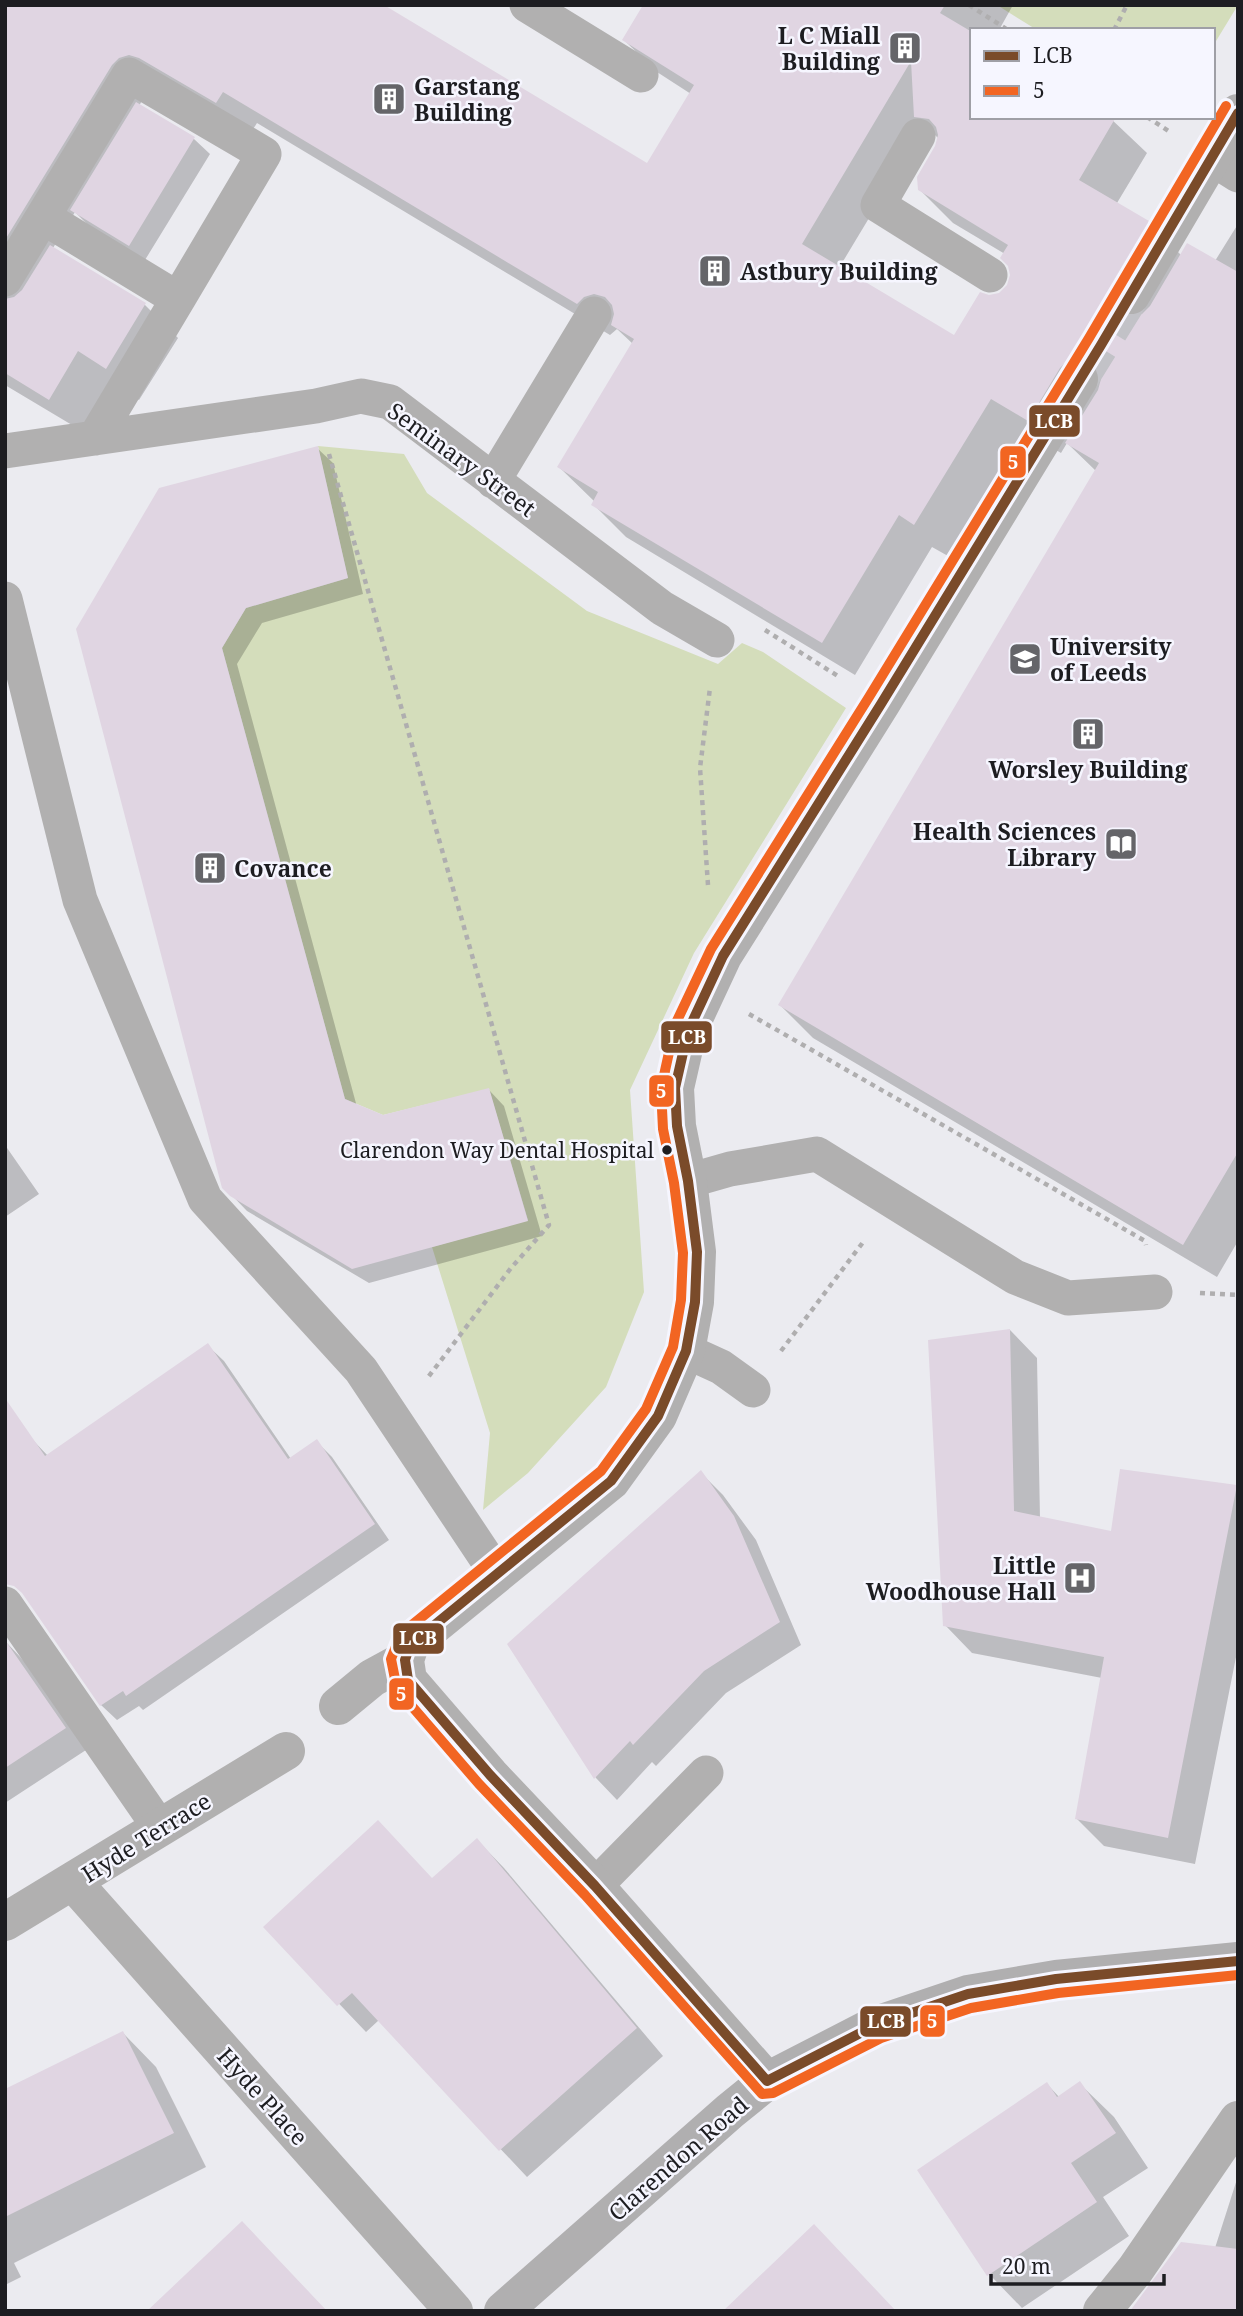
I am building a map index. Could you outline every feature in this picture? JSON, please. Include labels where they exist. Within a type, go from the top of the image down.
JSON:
[{"type":"street","points":[[1131,295],[1224,167],[1238,113]]},
{"type":"street","points":[[767,2081],[595,1886],[490,1775],[408,1680],[405,1660],[410,1645],[611,1481],[658,1416],[686,1350],[695,1302],[697,1252],[688,1181],[677,1126],[675,1088],[688,1031],[723,956],[881,704],[1079,379]]},
{"type":"street","points":[[338,1706],[372,1678],[405,1660]]},
{"type":"street","name":"Hyde Terrace","points":[[5,1922],[286,1751]]},
{"type":"street","name":"Hyde Place","points":[[73,1882],[454,2311]]},
{"type":"street","name":"Clarendon Road","points":[[503,2311],[730,2110],[767,2081],[876,2025],[968,1994],[1056,1979],[1238,1961]]},
{"type":"street","points":[[1102,2311],[1135,2270],[1238,2120]]},
{"type":"lane","points":[[527,5],[641,75]]},
{"type":"lane","points":[[5,279],[129,75],[264,154],[94,438]]},
{"type":"lane","points":[[918,136],[877,205],[990,275]]},
{"type":"lane","points":[[43,217],[178,299]]},
{"type":"lane","points":[[493,481],[594,314]]},
{"type":"lane","name":"Seminary Street","points":[[5,452],[316,406],[361,396],[390,402],[662,608],[717,640]]},
{"type":"lane","points":[[5,600],[79,900],[205,1199],[360,1370],[497,1574]]},
{"type":"lane","points":[[688,1181],[730,1169],[817,1154],[1015,1278],[1068,1298],[1155,1292]]},
{"type":"lane","points":[[686,1350],[721,1367],[753,1390]]},
{"type":"lane","points":[[5,1604],[160,1828]]},
{"type":"lane","points":[[595,1886],[706,1773]]},
{"type":"path","points":[[969,5],[1005,28]]},
{"type":"path","points":[[1115,28],[1127,5]]},
{"type":"path","points":[[316,406],[393,685],[549,1225],[512,1268],[395,1421]]},
{"type":"path","points":[[773,636],[881,704]]},
{"type":"path","points":[[717,640],[699,768],[703,846],[710,908],[723,956]]},
{"type":"path","points":[[745,1012],[1145,1241],[1155,1292],[1238,1295]]},
{"type":"path","points":[[753,1390],[894,1201]]},
{"type":"green space","points":[[997,5],[1238,5],[1215,43],[1215,28],[1034,28]]},
{"type":"green space","points":[[318,446],[404,454],[427,493],[587,611],[718,664],[742,643],[763,652],[846,708],[694,953],[630,1090],[644,1292],[606,1387],[528,1473],[483,1510],[490,1433],[432,1247],[528,1220],[489,1089],[383,1115],[345,1099],[222,648],[246,608],[348,578]]},
{"type":"building","points":[[5,5],[384,5],[647,163],[694,85],[622,40],[643,5],[945,5],[940,13],[970,31],[970,119],[1115,119],[1079,180],[1149,221],[1112,284],[1109,296],[1112,306],[1119,313],[1130,317],[1142,314],[1150,306],[1187,243],[1238,272],[1238,1152],[1183,1245],[778,1005],[1099,463],[1065,443],[1098,390],[1101,379],[1098,368],[1091,361],[1080,357],[1068,360],[1060,368],[1028,421],[991,399],[914,525],[899,515],[822,643],[591,505],[598,492],[557,467],[634,339],[611,325],[614,314],[612,305],[605,297],[594,294],[584,297],[577,304],[223,92],[216,103],[139,58],[129,55],[119,58],[112,65],[5,240]],"holes":[[[911,61],[914,117],[929,119],[936,127],[938,135],[935,146],[917,177],[918,190],[1008,245],[1000,258],[1008,266],[1010,275],[1007,285],[999,293],[989,295],[980,292],[954,335],[802,244]]]},
{"type":"building","points":[[136,102],[195,137],[129,246],[70,210]]},
{"type":"building","points":[[50,245],[146,303],[106,369],[78,351],[49,400],[5,373],[5,299],[14,297],[22,290]]},
{"type":"building","name":"Covance","points":[[318,446],[348,578],[246,608],[222,648],[345,1099],[383,1115],[489,1088],[528,1221],[352,1269],[230,1196],[222,1188],[76,629],[159,488]]},
{"type":"building","name":"Little Woodhouse Hall","points":[[1010,1329],[1014,1511],[1111,1531],[1120,1469],[1237,1485],[1168,1838],[1075,1819],[1104,1657],[943,1626],[928,1340]]},
{"type":"building","points":[[208,1343],[288,1459],[317,1439],[375,1524],[126,1696],[123,1691],[100,1706],[22,1593],[14,1586],[5,1584],[5,1398],[45,1456]]},
{"type":"building","points":[[701,1470],[734,1516],[780,1622],[704,1671],[633,1745],[630,1741],[594,1779],[507,1644]]},
{"type":"building","points":[[5,1640],[66,1728],[5,1768]]},
{"type":"building","points":[[378,1820],[432,1878],[477,1838],[637,2028],[499,2151],[352,1993],[337,2006],[263,1927]]},
{"type":"building","points":[[123,2031],[174,2133],[5,2217],[5,2089]]},
{"type":"building","points":[[1080,2081],[1116,2133],[1071,2163],[1097,2202],[987,2276],[917,2170],[1047,2082],[1057,2097]]},
{"type":"building","points":[[242,2221],[327,2311],[147,2311]]},
{"type":"building","points":[[814,2224],[896,2311],[723,2311]]},
{"type":"building","points":[[1181,2242],[1238,2249],[1238,2311],[1130,2311]]},
{"type":"tunnel","points":[[1079,379],[1131,295]]},
{"type":"transit line","name":"5","points":[[1226,106],[1089,338],[711,949],[675,1025],[661,1089],[663,1129],[674,1183],[683,1253],[681,1300],[673,1347],[646,1409],[601,1471],[401,1634],[391,1659],[397,1689],[479,1784],[585,1895],[762,2094],[773,2093],[881,2038],[971,2008],[1058,1993],[1238,1975]]},
{"type":"transit line","name":"LCB","points":[[1238,113],[1101,345],[723,956],[688,1031],[675,1088],[677,1126],[688,1181],[697,1252],[695,1302],[686,1351],[658,1416],[611,1481],[410,1645],[405,1660],[408,1680],[490,1775],[595,1886],[767,2081],[876,2025],[968,1994],[1056,1979],[1238,1961]]},
{"type":"place","name":"L C Miall Building","points":[[905,48]]},
{"type":"place","name":"Garstang Building","points":[[389,99]]},
{"type":"place","name":"Astbury Building","points":[[715,271]]},
{"type":"place","name":"University of Leeds","points":[[1025,659]]},
{"type":"place","name":"Worsley Building","points":[[1088,734]]},
{"type":"place","name":"Health Sciences Library","points":[[1121,844]]},
{"type":"place","name":"Covance","points":[[210,868]]},
{"type":"place","name":"Clarendon Way Dental Hospital","points":[[667,1150]]},
{"type":"place","name":"Little Woodhouse Hall","points":[[1080,1578]]}]
